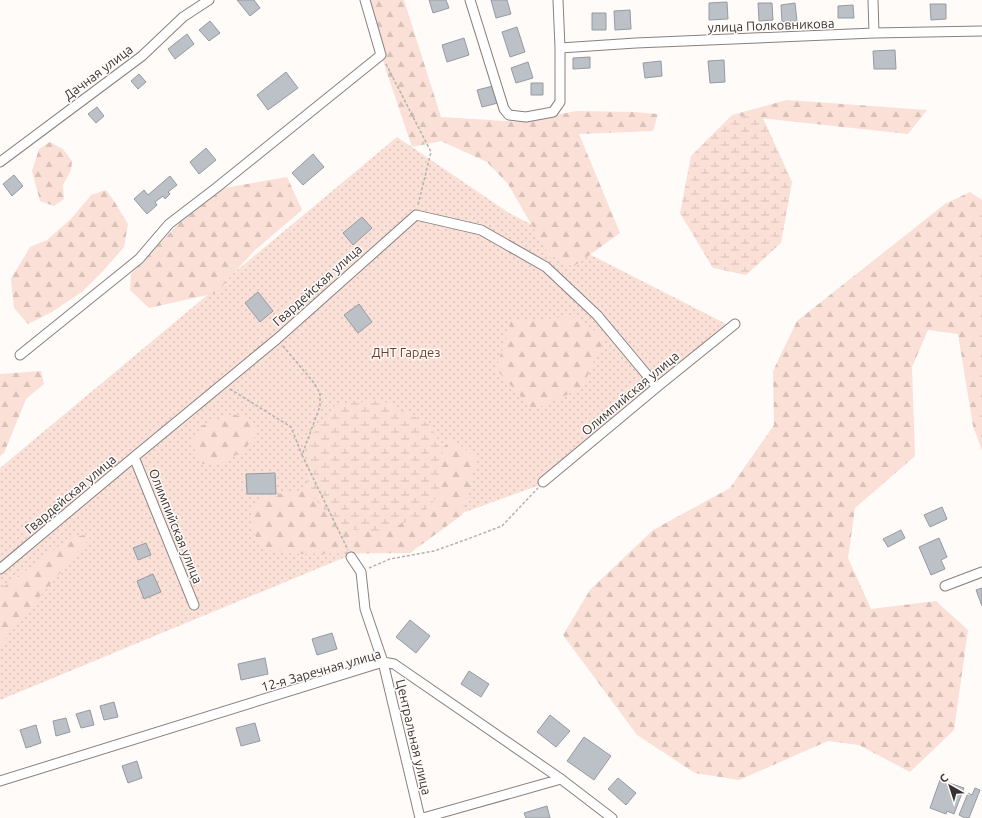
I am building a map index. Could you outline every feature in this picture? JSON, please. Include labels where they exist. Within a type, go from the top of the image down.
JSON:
[{"type":"street","name":"Дачная улица","points":[[0,162],[142,56],[183,17],[209,0]]},
{"type":"street","points":[[20,355],[139,258],[168,224],[216,188],[381,55],[365,0]]},
{"type":"street","points":[[470,0],[504,109],[509,115],[526,117],[553,112],[560,102],[558,0]]},
{"type":"street","points":[[873,0],[874,33]]},
{"type":"street","name":"улица Полковникова","points":[[560,48],[636,43],[874,33],[982,31]]},
{"type":"street","points":[[416,214],[481,230],[546,268],[598,315],[657,387]]},
{"type":"street","name":"Гвардейская улица","points":[[0,569],[277,339],[416,214]]},
{"type":"street","name":"Олимпийская улица","points":[[543,482],[735,324]]},
{"type":"street","name":"Олимпийская улица","points":[[134,457],[194,605]]},
{"type":"street","points":[[351,557],[361,572]]},
{"type":"street","name":"Центральная улица","points":[[361,572],[365,609],[383,662],[421,818]]},
{"type":"street","points":[[945,586],[982,572]]},
{"type":"street","name":"12-я Заречная улица","points":[[0,781],[383,662],[394,664],[561,779],[612,818]]},
{"type":"street","points":[[421,818],[561,779]]},
{"type":"path","points":[[381,55],[431,152],[416,214]]},
{"type":"path","points":[[277,339],[314,383],[320,393],[320,406],[302,455]]},
{"type":"path","points":[[223,384],[292,427],[302,455],[351,557]]},
{"type":"path","points":[[361,572],[390,559],[440,549],[502,526],[543,482]]},
{"type":"green space","points":[[369,0],[404,0],[441,117],[521,122],[576,111],[658,114],[653,131],[579,134],[620,233],[573,267],[549,255],[508,184],[487,162],[441,141],[412,147],[381,55]]},
{"type":"green space","points":[[787,100],[927,110],[908,134],[732,115]]},
{"type":"green space","points":[[732,115],[763,118],[792,182],[781,243],[746,275],[713,268],[680,213],[691,156]]},
{"type":"green space","name":"ДНТ Гардез","points":[[397,137],[509,213],[730,326],[537,486],[377,544],[0,700],[0,468]]},
{"type":"green space","points":[[50,142],[63,149],[72,161],[71,170],[63,185],[64,199],[54,206],[40,201],[32,171],[39,149]]},
{"type":"green space","points":[[287,177],[302,210],[254,251],[216,293],[149,308],[130,290],[131,274],[181,221],[224,188]]},
{"type":"green space","points":[[106,190],[128,224],[124,247],[83,291],[52,312],[28,324],[14,308],[11,279],[30,247],[47,240],[72,218],[91,195]]},
{"type":"green space","points":[[970,192],[982,200],[982,451],[973,426],[958,334],[928,330],[912,367],[915,456],[855,508],[848,558],[871,609],[936,601],[968,630],[954,730],[910,772],[859,745],[828,741],[739,780],[695,773],[637,735],[563,635],[590,590],[653,530],[730,488],[774,425],[773,371],[797,321],[945,204]]},
{"type":"green space","points":[[573,317],[605,337],[582,388],[533,410],[496,369],[511,321]]},
{"type":"green space","points":[[41,371],[44,384],[26,399],[4,453],[0,456],[0,374]]},
{"type":"green space","points":[[381,400],[429,424],[443,448],[438,496],[420,517],[376,533],[338,527],[307,489],[310,438],[335,405]]},
{"type":"green space","points":[[232,414],[247,418],[257,425],[254,439],[241,452],[220,464],[203,464],[191,443],[201,426]]},
{"type":"green space","points":[[452,438],[477,459],[462,515],[410,553],[293,554],[266,550],[253,533],[250,518],[255,503],[263,497],[307,489],[338,527],[438,496],[443,448]]},
{"type":"green space","points":[[94,533],[12,629],[0,648],[0,590],[70,538]]},
{"type":"building","points":[[237,0],[254,0],[260,8],[250,16]]},
{"type":"building","points":[[429,0],[446,0],[449,8],[433,13]]},
{"type":"building","points":[[491,0],[507,0],[511,14],[496,18]]},
{"type":"building","points":[[727,2],[728,19],[709,20],[709,3]]},
{"type":"building","points":[[758,3],[772,3],[773,20],[759,21]]},
{"type":"building","points":[[795,3],[797,21],[782,22],[781,5]]},
{"type":"building","points":[[930,4],[946,4],[946,19],[931,20]]},
{"type":"building","points":[[853,5],[854,18],[838,18],[838,6]]},
{"type":"building","points":[[630,10],[631,29],[615,30],[614,11]]},
{"type":"building","points":[[592,13],[606,13],[606,30],[592,30]]},
{"type":"building","points":[[210,21],[220,33],[209,41],[199,30]]},
{"type":"building","points":[[517,27],[525,52],[510,57],[502,32]]},
{"type":"building","points":[[187,34],[194,44],[175,59],[168,49]]},
{"type":"building","points":[[464,38],[469,55],[447,62],[442,45]]},
{"type":"building","points":[[895,50],[896,69],[874,69],[873,51]]},
{"type":"building","points":[[590,57],[590,68],[573,69],[573,58]]},
{"type":"building","points":[[724,60],[725,82],[710,83],[708,61]]},
{"type":"building","points":[[661,61],[662,76],[645,78],[643,63]]},
{"type":"building","points":[[528,62],[533,78],[516,83],[511,68]]},
{"type":"building","points":[[286,72],[298,88],[268,110],[257,95]]},
{"type":"building","points":[[139,74],[146,82],[138,89],[131,81]]},
{"type":"building","points":[[531,83],[543,83],[543,95],[531,95]]},
{"type":"building","points":[[493,86],[498,103],[482,107],[477,90]]},
{"type":"building","points":[[97,107],[104,116],[96,123],[88,114]]},
{"type":"building","points":[[206,148],[216,160],[199,174],[190,162]]},
{"type":"building","points":[[313,154],[324,167],[303,185],[292,173]]},
{"type":"building","points":[[14,175],[23,186],[12,196],[3,184]]},
{"type":"building","points":[[170,176],[177,185],[168,192],[170,194],[165,199],[163,196],[155,202],[157,205],[147,214],[134,199],[144,190],[148,195]]},
{"type":"building","points":[[362,217],[372,228],[353,245],[343,233]]},
{"type":"building","points":[[258,292],[273,311],[260,322],[245,303]]},
{"type":"building","points":[[359,304],[372,322],[358,333],[344,315]]},
{"type":"building","points":[[275,473],[276,494],[247,494],[246,474]]},
{"type":"building","points":[[942,507],[947,519],[930,527],[924,515]]},
{"type":"building","points":[[901,530],[905,538],[888,547],[883,539]]},
{"type":"building","points":[[939,538],[947,557],[941,560],[945,569],[931,575],[919,547]]},
{"type":"building","points":[[146,543],[151,555],[138,560],[133,548]]},
{"type":"building","points":[[153,574],[161,592],[144,599],[137,581]]},
{"type":"building","points":[[982,588],[982,606],[976,590]]},
{"type":"building","points":[[410,620],[430,636],[416,653],[396,637]]},
{"type":"building","points":[[332,633],[337,649],[317,655],[312,639]]},
{"type":"building","points":[[265,658],[268,674],[241,680],[238,664]]},
{"type":"building","points":[[469,671],[489,684],[481,697],[461,684]]},
{"type":"building","points":[[114,702],[118,717],[104,720],[100,706]]},
{"type":"building","points":[[90,710],[94,725],[81,728],[76,714]]},
{"type":"building","points":[[550,715],[570,731],[556,747],[537,732]]},
{"type":"building","points":[[66,718],[70,732],[56,736],[53,721]]},
{"type":"building","points":[[255,723],[260,741],[241,746],[236,728]]},
{"type":"building","points":[[36,725],[41,743],[26,748],[20,730]]},
{"type":"building","points":[[584,737],[611,756],[594,780],[567,761]]},
{"type":"building","points":[[137,761],[142,778],[128,783],[122,766]]},
{"type":"building","points":[[618,778],[636,793],[626,805],[608,789]]},
{"type":"building","points":[[940,780],[964,788],[954,814],[947,811],[946,814],[930,808]]},
{"type":"building","points":[[975,788],[980,790],[969,818],[965,818],[959,815],[968,793],[972,795]]},
{"type":"building","points":[[547,806],[550,818],[526,818],[524,813]]}]
